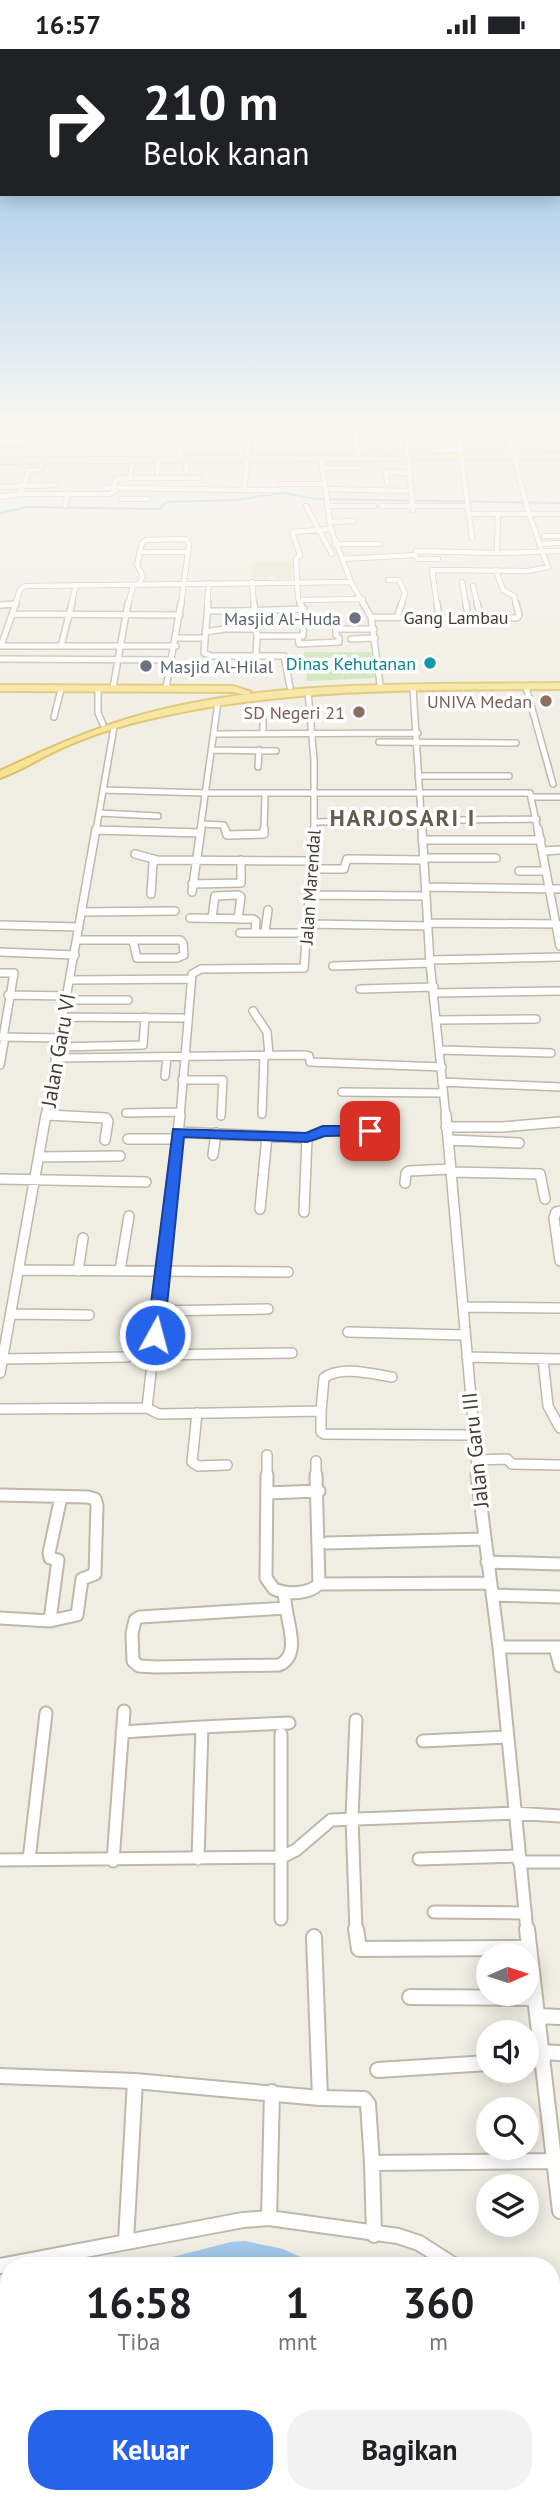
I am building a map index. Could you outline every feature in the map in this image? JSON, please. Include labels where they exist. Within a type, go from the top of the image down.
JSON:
[{"type":"main road","points":[[0,775],[44,753],[114,727],[290,687],[560,684]]},
{"type":"main road","points":[[260,693],[560,684]]},
{"type":"main road","points":[[0,688],[166,688],[248,695]]},
{"type":"main road","points":[[200,689],[203,693],[201,699]]},
{"type":"main road","points":[[0,766],[33,750],[103,724],[201,699],[248,695]]},
{"type":"street","points":[[113,688],[132,588],[139,584],[143,576],[137,565],[139,552],[145,540],[162,539]]},
{"type":"street","points":[[166,688],[176,646],[188,552],[184,539]]},
{"type":"street","points":[[177,638],[225,629],[303,636],[304,609],[299,600],[296,559],[300,555],[294,539]]},
{"type":"street","points":[[323,539],[332,554]]},
{"type":"street","points":[[333,539],[351,582],[372,617],[380,684]]},
{"type":"street","points":[[496,553],[497,539]]},
{"type":"street","points":[[439,618],[432,570],[546,569],[548,567],[537,539]]},
{"type":"street","points":[[539,544],[560,543]]},
{"type":"street","points":[[335,544],[380,544]]},
{"type":"street","points":[[342,559],[415,553],[560,551]]},
{"type":"street","points":[[139,552],[188,552]]},
{"type":"street","points":[[415,553],[418,559],[438,559]]},
{"type":"street","name":"Gang Lambau","points":[[372,617],[519,617],[514,596],[503,590],[496,570]]},
{"type":"street","points":[[388,580],[399,580],[405,593],[397,617]]},
{"type":"street","points":[[253,582],[256,657]]},
{"type":"street","points":[[176,646],[1,646],[23,586],[351,582]]},
{"type":"street","points":[[462,582],[468,618]]},
{"type":"street","points":[[209,583],[203,651],[208,655],[284,656],[290,687]]},
{"type":"street","points":[[61,646],[76,585]]},
{"type":"street","points":[[473,586],[481,618]]},
{"type":"street","points":[[299,600],[363,599]]},
{"type":"street","points":[[0,604],[16,604]]},
{"type":"street","points":[[208,611],[304,609]]},
{"type":"street","points":[[225,629],[238,611]]},
{"type":"street","points":[[13,614],[180,615]]},
{"type":"street","points":[[298,637],[299,644],[339,642],[336,629],[374,629]]},
{"type":"street","points":[[351,639],[375,638]]},
{"type":"street","points":[[0,659],[172,660]]},
{"type":"street","points":[[526,687],[552,784]]},
{"type":"street","points":[[98,688],[98,713],[103,724]]},
{"type":"street","name":"Jalan Garu III","points":[[413,688],[430,961],[441,1049],[473,1435],[486,1562],[499,1647],[528,1943]]},
{"type":"street","points":[[54,717],[61,689]]},
{"type":"street","name":"Jalan Marendal","points":[[191,979],[192,972],[197,969],[302,970],[308,924],[315,793],[308,691]]},
{"type":"street","points":[[218,702],[192,888],[241,886],[241,860]]},
{"type":"street","points":[[263,717],[263,734]]},
{"type":"street","name":"Jalan Garu VI","points":[[0,1373],[114,727]]},
{"type":"street","points":[[215,734],[312,733],[516,743]]},
{"type":"street","points":[[379,742],[418,738]]},
{"type":"street","points":[[212,750],[276,751]]},
{"type":"street","points":[[258,767],[259,751]]},
{"type":"street","points":[[418,776],[509,776]]},
{"type":"street","points":[[103,790],[205,793],[528,793],[537,819],[560,946]]},
{"type":"street","points":[[201,824],[225,825],[228,835],[262,835],[266,832],[265,793]]},
{"type":"street","points":[[531,797],[560,797]]},
{"type":"street","points":[[99,813],[158,816]]},
{"type":"street","points":[[314,821],[537,819]]},
{"type":"street","points":[[96,830],[200,833]]},
{"type":"street","points":[[422,840],[541,841]]},
{"type":"street","points":[[543,851],[560,850]]},
{"type":"street","points":[[135,854],[157,860],[241,860],[344,869],[347,859],[496,858]]},
{"type":"street","points":[[151,894],[153,863],[157,860]]},
{"type":"street","points":[[519,871],[546,871]]},
{"type":"street","points":[[310,895],[560,889]]},
{"type":"street","points":[[212,918],[215,896],[238,895],[241,897],[238,919]]},
{"type":"street","points":[[265,932],[268,910]]},
{"type":"street","points":[[82,912],[175,911]]},
{"type":"street","points":[[190,918],[255,920],[255,932]]},
{"type":"street","points":[[308,924],[556,925]]},
{"type":"street","points":[[0,925],[79,927]]},
{"type":"street","points":[[240,933],[307,933]]},
{"type":"street","points":[[77,940],[180,940],[183,943],[184,955],[177,958],[137,958],[133,941]]},
{"type":"street","points":[[0,952],[75,955]]},
{"type":"street","points":[[333,966],[560,957]]},
{"type":"street","points":[[0,973],[14,973],[8,995],[0,1065]]},
{"type":"street","points":[[71,980],[191,979],[178,1136],[147,1408]]},
{"type":"street","points":[[360,989],[560,991]]},
{"type":"street","points":[[8,995],[128,1000]]},
{"type":"street","points":[[253,1011],[267,1032],[262,1114]]},
{"type":"street","points":[[64,1017],[181,1018]]},
{"type":"street","points":[[3,1035],[60,1042],[143,1045],[145,1017]]},
{"type":"street","points":[[438,1020],[536,1019]]},
{"type":"street","points":[[441,1049],[551,1053]]},
{"type":"street","points":[[57,1058],[307,1055],[312,1063],[442,1067]]},
{"type":"street","points":[[165,1076],[167,1057]]},
{"type":"street","points":[[182,1080],[223,1080],[221,1116]]},
{"type":"street","points":[[442,1082],[560,1087]]},
{"type":"street","points":[[342,1092],[443,1093]]},
{"type":"street","points":[[125,1113],[179,1112]]},
{"type":"street","points":[[47,1115],[106,1118],[105,1140]]},
{"type":"street","points":[[446,1127],[503,1128],[560,1122]]},
{"type":"street","points":[[128,1139],[216,1133],[307,1138],[323,1131],[391,1130]]},
{"type":"street","points":[[213,1155],[216,1133]]},
{"type":"street","points":[[260,1209],[267,1136]]},
{"type":"street","points":[[304,1212],[307,1138]]},
{"type":"street","points":[[448,1140],[519,1143]]},
{"type":"street","points":[[39,1157],[120,1156]]},
{"type":"street","points":[[405,1183],[406,1173],[409,1171],[451,1170],[553,1175]]},
{"type":"street","points":[[540,1174],[545,1199]]},
{"type":"street","points":[[0,1179],[146,1182]]},
{"type":"street","points":[[560,1211],[556,1212],[554,1218],[560,1261]]},
{"type":"street","points":[[120,1271],[129,1216]]},
{"type":"street","points":[[78,1271],[83,1238]]},
{"type":"street","points":[[19,1270],[288,1272]]},
{"type":"street","points":[[463,1307],[560,1308]]},
{"type":"street","points":[[158,1311],[268,1309]]},
{"type":"street","points":[[11,1314],[89,1315]]},
{"type":"street","points":[[348,1332],[464,1335]]},
{"type":"street","points":[[154,1355],[292,1353]]},
{"type":"street","points":[[3,1359],[127,1357]]},
{"type":"street","points":[[467,1357],[560,1359]]},
{"type":"street","points":[[543,1359],[549,1412],[554,1423],[560,1428]]},
{"type":"street","points":[[392,1377],[357,1372],[329,1374],[324,1378],[321,1432],[473,1435]]},
{"type":"street","points":[[0,1409],[147,1408],[159,1414],[321,1411]]},
{"type":"street","points":[[197,1413],[192,1462],[198,1466],[227,1465]]},
{"type":"street","points":[[267,1455],[266,1578],[270,1587],[284,1593],[313,1590],[319,1584],[316,1461]]},
{"type":"street","points":[[476,1460],[508,1459],[512,1464],[560,1465]]},
{"type":"street","points":[[267,1493],[318,1491]]},
{"type":"street","points":[[0,1495],[94,1499],[97,1505],[95,1574],[82,1579],[77,1615],[50,1620],[0,1618]]},
{"type":"street","points":[[50,1620],[58,1560],[50,1558],[49,1553],[61,1497]]},
{"type":"street","points":[[327,1543],[485,1539]]},
{"type":"street","points":[[486,1562],[560,1564]]},
{"type":"street","points":[[319,1584],[490,1589],[560,1597]]},
{"type":"street","points":[[284,1593],[286,1608],[292,1654],[288,1661],[279,1665],[156,1667],[139,1666],[134,1661],[132,1634],[135,1620],[140,1617],[286,1608]]},
{"type":"street","points":[[499,1647],[558,1647],[560,1667]]},
{"type":"street","points":[[113,1861],[124,1711]]},
{"type":"street","points":[[29,1860],[46,1713]]},
{"type":"street","points":[[356,1720],[352,1818],[359,1949],[476,1948]]},
{"type":"street","points":[[122,1732],[289,1723]]},
{"type":"street","points":[[198,1859],[202,1727]]},
{"type":"street","points":[[281,1734],[281,1919]]},
{"type":"street","points":[[424,1741],[507,1737]]},
{"type":"street","points":[[0,1860],[113,1861],[282,1857],[301,1849],[320,1825],[331,1820],[514,1813],[560,1816]]},
{"type":"street","points":[[419,1859],[519,1859],[560,1862]]},
{"type":"street","points":[[434,1912],[525,1913]]},
{"type":"street","points":[[314,1937],[320,2098]]},
{"type":"street","points":[[411,1997],[476,1998]]},
{"type":"street","name":"Jalan Garu III","points":[[536,2006],[543,2056],[554,2094],[553,2161],[560,2205]]},
{"type":"street","points":[[538,2016],[560,2017]]},
{"type":"street","points":[[539,2057],[560,2053]]},
{"type":"street","points":[[378,2070],[476,2064]]},
{"type":"street","points":[[0,2076],[135,2081],[366,2101],[372,2163],[374,2235]]},
{"type":"street","points":[[126,2241],[135,2081]]},
{"type":"street","points":[[269,2218],[272,2092]]},
{"type":"street","points":[[372,2163],[553,2161]]},
{"type":"street","points":[[45,2257],[243,2220],[269,2218],[374,2235],[398,2236],[419,2243],[441,2257]]},
{"type":"shaded area","points":[[253,562],[292,562],[292,578],[252,578]]},
{"type":"green space","points":[[304,652],[371,652],[375,678],[307,681]]},
{"type":"water","points":[[245,2241],[283,2249],[301,2257],[172,2257]]},
{"type":"place","name":"Masjid Al-Huda","points":[[355,618]]},
{"type":"place","name":"Dinas Kehutanan","points":[[430,663]]},
{"type":"place","name":"Masjid Al-Hilal","points":[[146,666]]},
{"type":"place","name":"UNIVA Medan","points":[[546,701]]},
{"type":"place","name":"SD Negeri 21","points":[[359,712]]},
{"type":"district","name":"HARJOSARI I","points":[[403,817]]},
{"type":"route","points":[[155,1335],[178,1132],[307,1138],[323,1131],[370,1131]]}]
